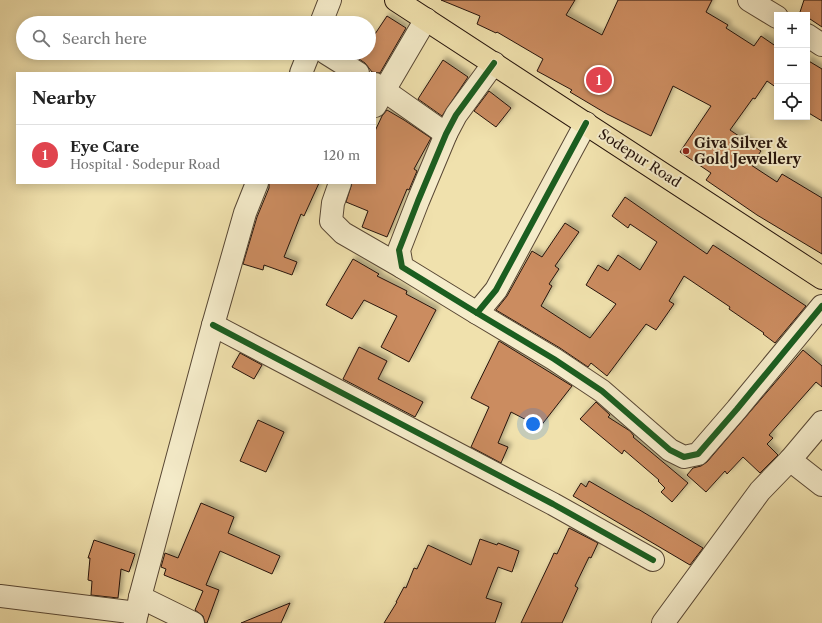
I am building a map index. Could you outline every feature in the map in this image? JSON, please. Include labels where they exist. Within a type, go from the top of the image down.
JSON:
[{"type":"main road","name":"Sodepur Road","points":[[396,0],[822,278]]},
{"type":"street","points":[[324,16],[330,0]]},
{"type":"street","points":[[749,0],[775,10]]},
{"type":"street","points":[[426,19],[378,93],[446,134]]},
{"type":"street","points":[[810,37],[822,44]]},
{"type":"street","points":[[301,72],[306,60]]},
{"type":"street","points":[[337,60],[356,72]]},
{"type":"street","points":[[402,267],[400,250],[418,201],[446,134],[456,115],[494,63]]},
{"type":"street","points":[[477,313],[496,290],[586,123]]},
{"type":"street","points":[[137,611],[212,325],[245,213],[257,184]]},
{"type":"street","points":[[340,184],[333,203],[331,221],[343,234],[402,267],[554,359],[602,391],[670,450],[684,457],[698,454],[822,306]]},
{"type":"street","points":[[212,325],[553,504],[653,560]]},
{"type":"street","points":[[663,623],[760,491],[790,460],[822,422]]},
{"type":"street","points":[[790,460],[822,485]]},
{"type":"street","points":[[0,596],[137,611],[193,623]]},
{"type":"building","points":[[441,0],[575,0],[566,15],[602,35],[618,0],[712,0],[706,12],[728,25],[726,28],[754,46],[761,36],[774,45],[774,86],[767,81],[755,99],[753,98],[730,130],[761,151],[751,165],[777,182],[782,174],[822,198],[822,254],[757,215],[706,180],[711,173],[680,152],[711,106],[673,86],[651,136],[607,114],[570,92],[572,90],[537,71],[543,59],[497,32],[496,33],[477,24],[480,16]]},
{"type":"building","points":[[804,0],[822,0],[822,27],[810,19],[810,12],[800,12]]},
{"type":"building","points":[[387,16],[406,28],[380,73],[372,72],[360,60],[376,60],[376,32]]},
{"type":"building","points":[[443,60],[468,77],[442,116],[418,99]]},
{"type":"building","points":[[810,62],[822,69],[822,121],[810,114]]},
{"type":"building","points":[[489,91],[511,108],[496,127],[474,111]]},
{"type":"building","points":[[387,110],[431,138],[414,169],[417,171],[409,190],[407,189],[387,237],[362,227],[368,211],[346,202],[352,184],[376,184],[376,129],[382,116]]},
{"type":"building","points":[[269,184],[319,184],[304,216],[301,214],[284,257],[297,262],[292,275],[264,265],[263,270],[243,264],[257,217],[269,188]]},
{"type":"building","points":[[625,197],[707,254],[713,245],[806,306],[775,343],[763,334],[764,333],[729,309],[730,307],[684,276],[669,301],[674,304],[656,330],[646,324],[607,376],[591,363],[588,367],[560,348],[496,310],[507,296],[532,251],[542,257],[565,223],[579,232],[555,266],[559,269],[549,284],[552,286],[541,306],[590,338],[616,304],[586,285],[598,265],[608,271],[618,255],[640,270],[657,242],[630,224],[628,228],[612,216]]},
{"type":"building","points":[[353,259],[379,274],[377,276],[407,291],[406,294],[436,310],[409,362],[381,347],[397,316],[364,300],[352,319],[326,305]]},
{"type":"building","points":[[499,341],[572,386],[540,427],[511,412],[498,443],[508,447],[501,463],[471,447],[489,407],[471,398]]},
{"type":"building","points":[[359,347],[387,361],[378,379],[423,402],[415,417],[343,379]]},
{"type":"building","points":[[803,350],[822,366],[822,387],[816,382],[769,435],[773,438],[767,444],[778,455],[760,473],[743,457],[727,474],[725,471],[706,492],[687,475],[693,468],[701,466],[707,462]]},
{"type":"building","points":[[240,353],[262,365],[254,379],[232,367]]},
{"type":"building","points":[[596,402],[610,415],[608,417],[630,431],[634,436],[633,437],[688,483],[672,502],[661,492],[665,488],[658,481],[659,480],[624,450],[622,454],[580,419]]},
{"type":"building","points":[[258,420],[284,432],[266,472],[240,461]]},
{"type":"building","points":[[589,481],[703,548],[690,565],[573,496],[581,483],[586,487]]},
{"type":"building","points":[[201,503],[234,517],[228,533],[280,556],[272,574],[220,551],[206,585],[219,590],[207,623],[205,623],[203,616],[195,610],[203,591],[164,575],[166,569],[161,567],[165,553],[178,558]]},
{"type":"building","points":[[569,528],[598,543],[591,558],[589,557],[575,586],[578,588],[562,623],[521,623],[554,553],[557,554]]},
{"type":"building","points":[[480,539],[497,545],[498,543],[519,551],[512,572],[498,567],[486,598],[502,603],[495,623],[384,623],[404,587],[406,588],[414,568],[417,569],[428,545],[471,565]]},
{"type":"building","points":[[94,540],[135,554],[129,572],[121,569],[118,598],[91,595],[92,581],[88,580],[90,558],[88,558]]},
{"type":"building","points":[[290,603],[281,623],[241,623]]},
{"type":"cycle path","points":[[494,63],[456,115],[446,134],[399,250],[402,267],[477,313],[496,290],[586,123]]},
{"type":"cycle path","points":[[477,313],[554,359],[602,391],[670,450],[684,457],[698,454],[822,306]]},
{"type":"cycle path","points":[[213,325],[553,504],[653,560]]},
{"type":"place","name":"Eye Care","points":[[599,80]]},
{"type":"place","name":"Giva Silver & Gold Jewellery","points":[[686,151]]}]
